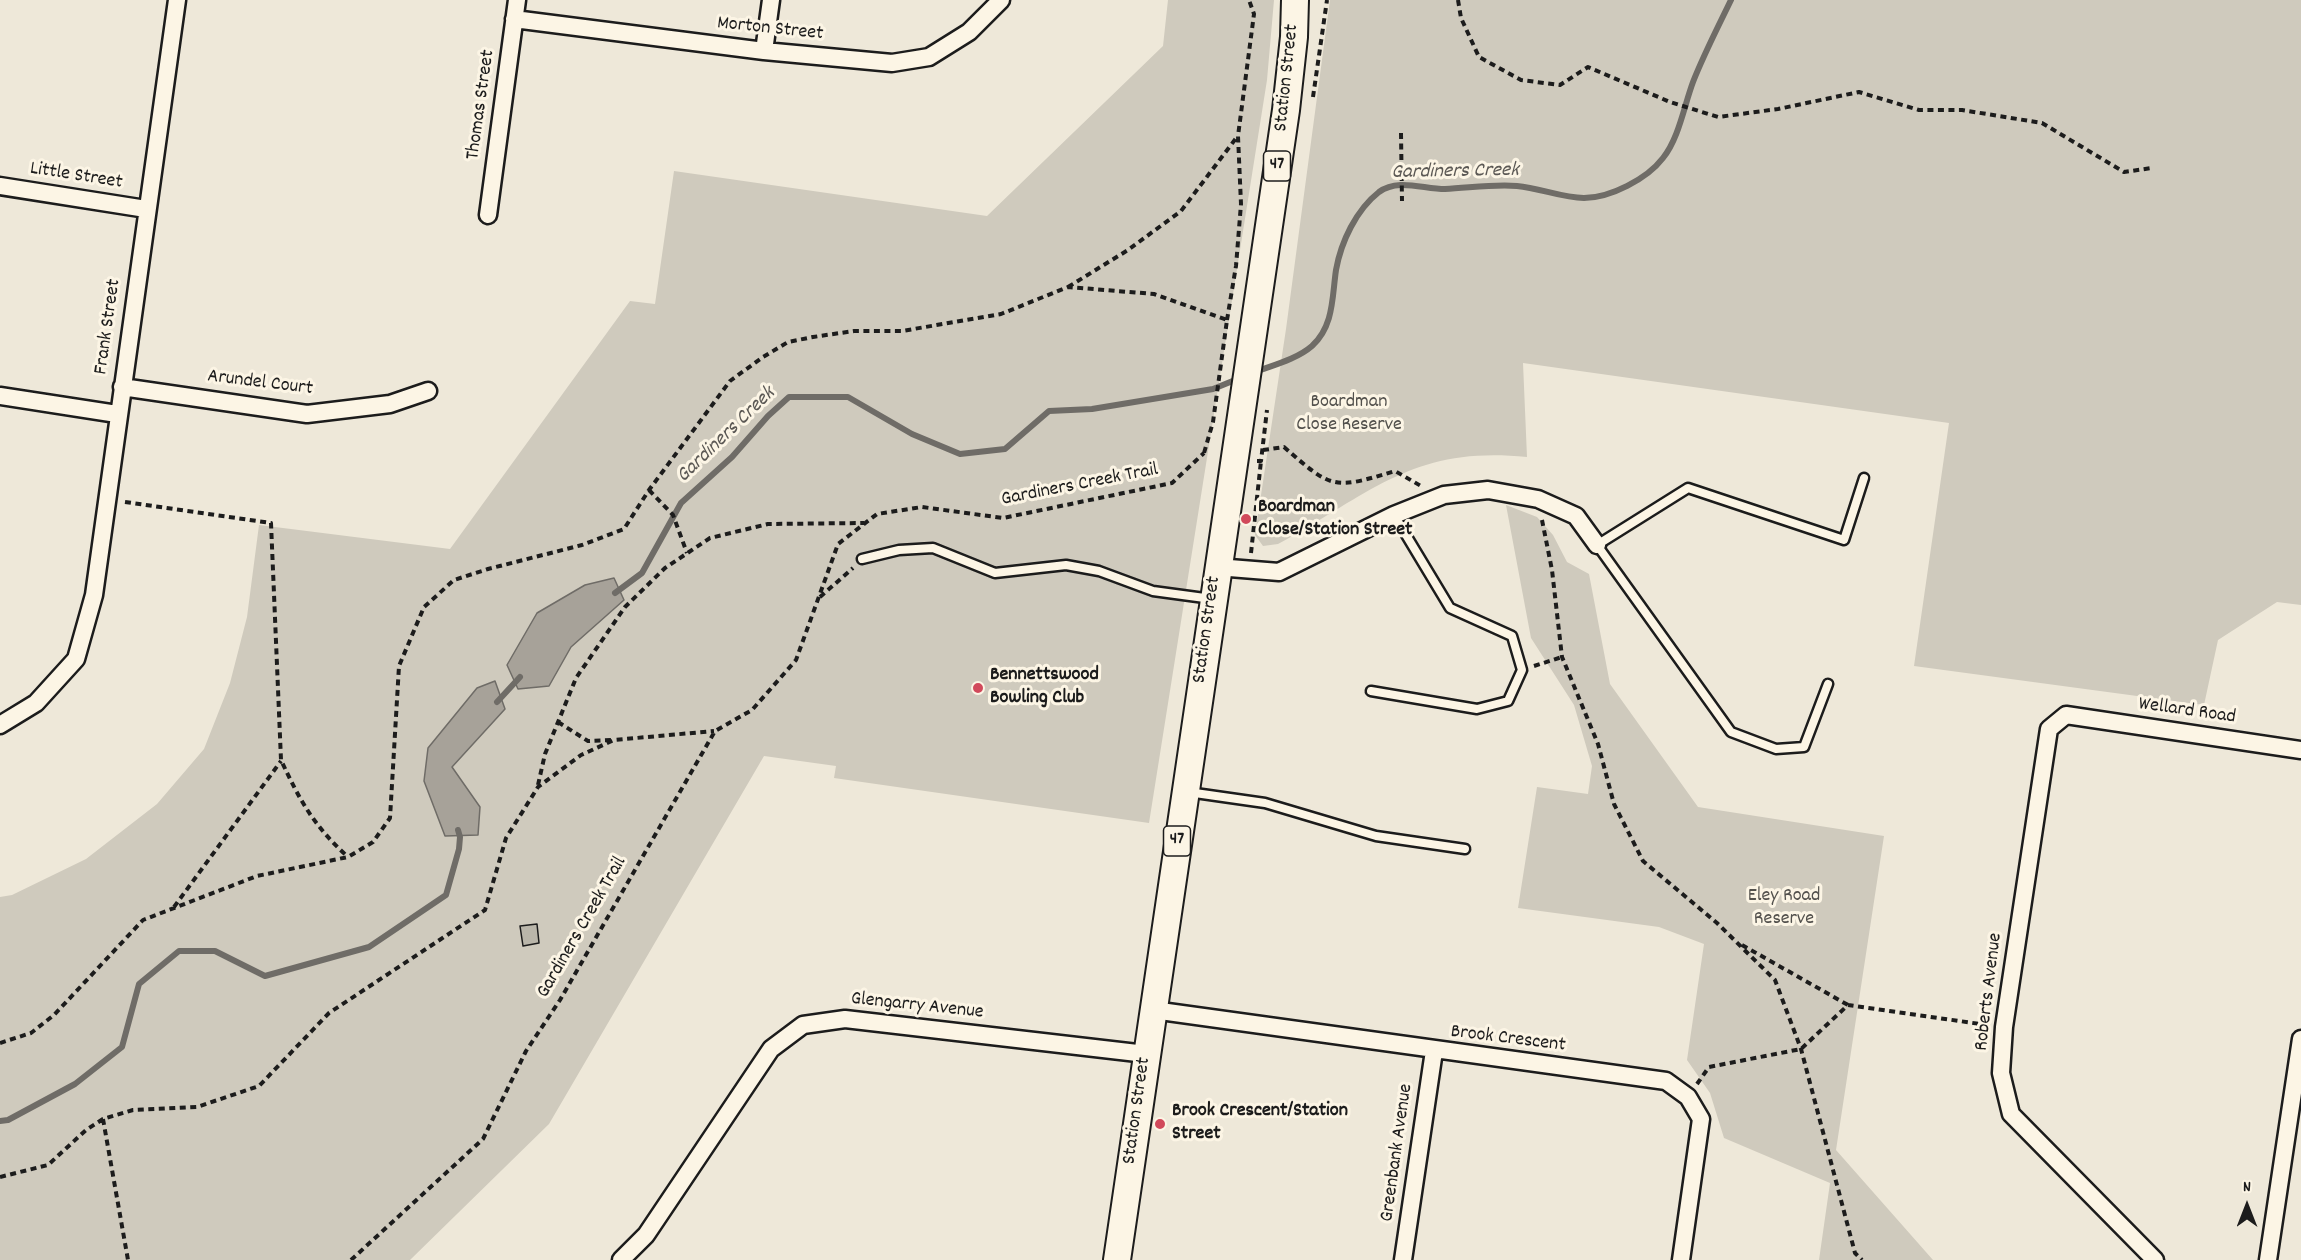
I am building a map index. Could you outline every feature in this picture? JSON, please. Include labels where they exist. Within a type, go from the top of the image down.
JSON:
[{"type":"main road","name":"Station Street","points":[[1117,1260],[1217,567],[1286,110],[1294,37],[1295,0]]},
{"type":"street","name":"Frank Street","points":[[0,725],[36,703],[76,659],[94,595],[117,414],[177,0]]},
{"type":"street","name":"Thomas Street","points":[[488,215],[517,0]]},
{"type":"street","points":[[764,51],[771,0]]},
{"type":"street","name":"Morton Street","points":[[514,19],[764,51],[892,63],[929,57],[969,32],[1001,0]]},
{"type":"street","name":"Little Street","points":[[0,186],[146,209]]},
{"type":"street","name":"Arundel Court","points":[[122,387],[307,414],[390,404],[428,391]]},
{"type":"street","points":[[0,396],[117,414]]},
{"type":"street","points":[[1217,567],[1279,572],[1394,515],[1444,495],[1488,490],[1538,499],[1576,516],[1597,545]]},
{"type":"street","name":"Wellard Road","points":[[2066,715],[2301,750]]},
{"type":"street","name":"Roberts Avenue","points":[[2066,715],[2049,729],[2004,1027],[2001,1074],[2011,1114],[2155,1260]]},
{"type":"street","name":"Brook Crescent","points":[[1153,1010],[1666,1082],[1688,1098]]},
{"type":"street","name":"Glengarry Avenue","points":[[621,1260],[646,1235],[771,1049],[803,1025],[845,1019],[1146,1054]]},
{"type":"street","points":[[2268,1260],[2300,1059],[2301,1039]]},
{"type":"street","name":"Greenbank Avenue","points":[[1403,1260],[1434,1051]]},
{"type":"street","points":[[1681,1260],[1701,1119],[1688,1098]]},
{"type":"lane","points":[[1828,684],[1804,747],[1776,749],[1731,732],[1597,545],[1688,488],[1844,540],[1864,478]]},
{"type":"lane","points":[[1371,691],[1477,709],[1508,701],[1522,670],[1512,636],[1450,608],[1394,515]]},
{"type":"lane","points":[[862,559],[899,550],[933,548],[995,573],[1066,565],[1099,571],[1153,591],[1213,600]]},
{"type":"lane","points":[[1184,792],[1264,803],[1376,836],[1465,849]]},
{"type":"path","points":[[1068,287],[1154,294],[1227,320],[1236,266],[1241,204],[1238,136],[1254,14],[1249,0]]},
{"type":"path","points":[[1458,0],[1461,18],[1479,57],[1521,80],[1560,85],[1588,67],[1670,102],[1718,117],[1778,109],[1859,92],[1919,110],[1962,110],[2042,123],[2124,172],[2152,168]]},
{"type":"path","points":[[1401,133],[1402,201]]},
{"type":"path","points":[[0,1043],[31,1033],[46,1021],[143,920],[257,876],[348,857],[373,842],[390,818],[399,666],[424,606],[454,580],[582,545],[624,529],[649,490],[730,381],[788,342],[854,331],[902,331],[955,324],[1001,314],[1068,287],[1128,250],[1181,211],[1238,136]]},
{"type":"path","name":"Gardiners Creek Trail","points":[[351,1260],[483,1139],[526,1051],[560,1000],[715,731],[752,711],[796,660],[838,544],[877,514],[922,507],[1003,518],[1172,483],[1204,453],[1213,422],[1227,320]]},
{"type":"path","points":[[1267,406],[1268,422],[1263,450],[1284,447],[1331,483],[1358,482],[1395,471],[1415,483],[1444,495]]},
{"type":"path","points":[[1249,570],[1261,461]]},
{"type":"path","points":[[649,490],[673,515],[687,553]]},
{"type":"path","points":[[1538,499],[1552,570],[1562,657],[1598,744],[1614,804],[1643,861],[1737,942],[1776,980],[1801,1049],[1856,1253],[1862,1260]]},
{"type":"path","points":[[106,500],[270,523],[281,760],[296,794],[321,833],[348,857]]},
{"type":"path","points":[[0,1176],[48,1165],[86,1130],[103,1119],[133,1110],[197,1107],[259,1086],[329,1013],[485,910],[506,838],[538,787],[545,754],[576,678],[625,606],[665,568],[710,538],[768,524],[865,523]]},
{"type":"path","name":"Gardiners Creek Trail","points":[[818,598],[862,559]]},
{"type":"path","points":[[1522,670],[1562,657]]},
{"type":"path","points":[[558,722],[588,741],[715,731]]},
{"type":"path","points":[[538,787],[581,755],[614,740]]},
{"type":"path","points":[[174,907],[281,760]]},
{"type":"path","points":[[1737,942],[1848,1005],[2004,1027]]},
{"type":"path","points":[[1688,1098],[1709,1067],[1801,1049],[1848,1005]]},
{"type":"path","points":[[103,1119],[128,1260]]},
{"type":"green space","points":[[1168,0],[1274,0],[1267,80],[1149,823],[834,778],[836,766],[764,756],[549,1124],[410,1260],[0,1260],[0,897],[12,895],[86,859],[157,804],[204,749],[230,683],[247,617],[259,525],[450,549],[630,301],[655,304],[674,171],[987,216],[1163,46]]},
{"type":"green space","name":"Boardman Close Reserve","points":[[1330,0],[2301,0],[2301,605],[2277,602],[2218,640],[2204,705],[1914,666],[1949,423],[1523,363],[1527,457],[1487,455],[1453,458],[1422,466],[1367,491],[1278,544],[1263,546],[1255,535],[1286,329]]},
{"type":"green space","name":"Eley Road Reserve","points":[[1506,505],[1537,517],[1553,535],[1567,562],[1589,574],[1610,684],[1698,807],[1884,836],[1836,1150],[1933,1260],[1819,1260],[1830,1183],[1724,1138],[1710,1093],[1687,1060],[1704,944],[1659,927],[1518,908],[1537,787],[1588,794],[1592,766],[1574,705],[1531,638]]},
{"type":"shaded area","points":[[614,578],[624,600],[571,647],[549,686],[518,689],[507,665],[537,613],[585,585]]},
{"type":"shaded area","points":[[495,681],[505,709],[452,767],[480,807],[478,835],[445,836],[424,781],[428,748],[477,688]]},
{"type":"building","points":[[537,924],[539,943],[523,946],[520,926]]},
{"type":"waterway","name":"Gardiners Creek","points":[[1255,372],[1299,355],[1319,338],[1328,320],[1336,270],[1346,238],[1363,208],[1386,188],[1402,185],[1437,189],[1508,186],[1526,187],[1584,198],[1616,191],[1648,173],[1669,150],[1697,72],[1731,0]]},
{"type":"waterway","name":"Gardiners Creek","points":[[615,593],[642,573],[681,503],[732,457],[768,416],[789,397],[848,397],[912,434],[960,454],[1005,449],[1049,411],[1092,409],[1213,389],[1240,378]]},
{"type":"waterway","name":"Gardiners Creek","points":[[497,702],[520,677]]},
{"type":"waterway","name":"Gardiners Creek","points":[[0,1121],[8,1120],[75,1084],[122,1047],[139,984],[179,951],[215,951],[265,976],[369,947],[446,895],[459,849],[458,830]]},
{"type":"place","name":"Boardman Close/Station Street","points":[[1246,519]]},
{"type":"place","name":"Bennettswood Bowling Club","points":[[978,688]]},
{"type":"place","name":"Brook Crescent/Station Street","points":[[1160,1124]]}]
